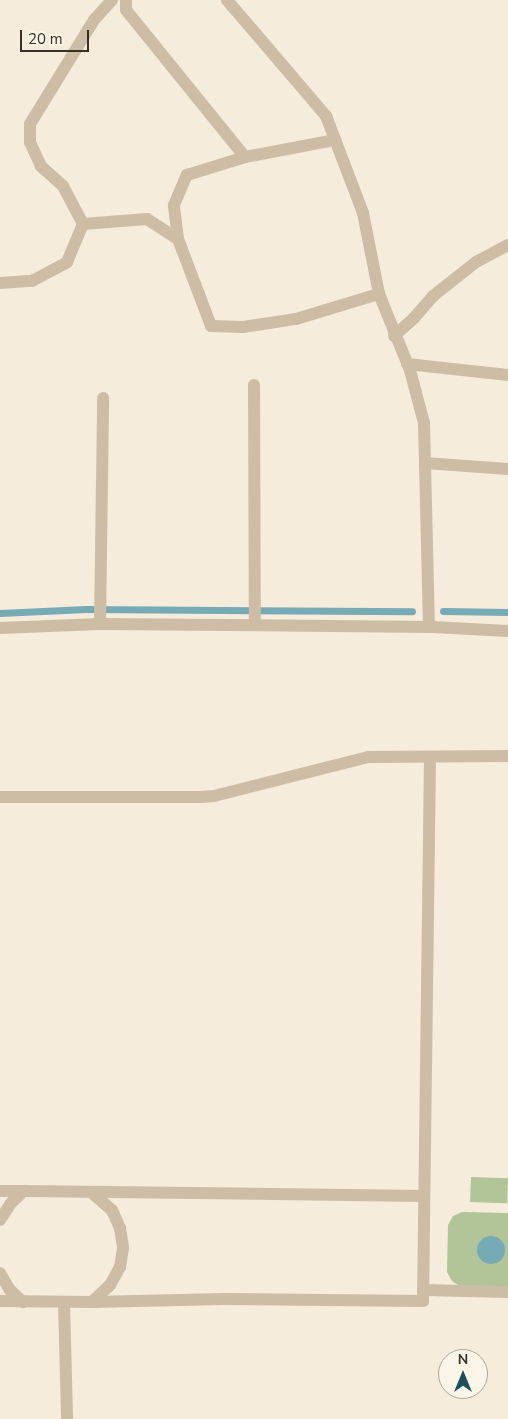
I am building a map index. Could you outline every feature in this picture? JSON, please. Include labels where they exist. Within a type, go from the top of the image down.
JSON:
[{"type":"street","points":[[83,224],[62,186],[41,166],[30,142],[30,124],[94,20],[112,0]]},
{"type":"street","points":[[126,0],[126,10],[245,157]]},
{"type":"street","points":[[227,0],[326,116],[363,213],[379,294],[394,336],[407,364],[424,423],[429,627]]},
{"type":"street","points":[[335,140],[245,157],[187,175],[174,205],[178,239],[211,326],[243,326],[296,319],[379,294]]},
{"type":"street","points":[[83,224],[147,219],[178,239]]},
{"type":"street","points":[[0,284],[32,281],[67,262],[83,224]]},
{"type":"street","points":[[394,336],[414,318],[432,296],[476,262],[508,245]]},
{"type":"street","points":[[407,364],[508,376]]},
{"type":"street","points":[[254,385],[256,615]]},
{"type":"street","points":[[100,614],[103,398]]},
{"type":"street","points":[[425,463],[508,469]]},
{"type":"street","points":[[0,628],[100,614],[256,615],[429,627],[508,630]]},
{"type":"street","points":[[0,797],[214,796],[368,757],[508,756]]},
{"type":"street","points":[[0,1301],[92,1302],[224,1299],[423,1301],[430,758]]},
{"type":"street","points":[[0,1191],[424,1196]]},
{"type":"street","points":[[0,1220],[11,1203],[24,1191]]},
{"type":"street","points":[[91,1192],[112,1210],[120,1228],[123,1248],[120,1267],[110,1285],[92,1302]]},
{"type":"street","points":[[0,1273],[10,1290],[23,1302]]},
{"type":"street","points":[[423,1290],[508,1292]]},
{"type":"street","points":[[64,1302],[67,1419]]},
{"type":"green space","points":[[471,1177],[508,1178],[507,1203],[470,1202]]},
{"type":"green space","points":[[462,1212],[508,1213],[508,1287],[461,1287],[452,1281],[447,1272],[448,1225],[453,1216]]},
{"type":"water","points":[[491,1236],[501,1240],[505,1250],[501,1260],[491,1264],[481,1260],[477,1250],[481,1240]]},
{"type":"waterway","points":[[0,613],[86,609],[412,611]]},
{"type":"waterway","points":[[443,611],[508,612]]}]
